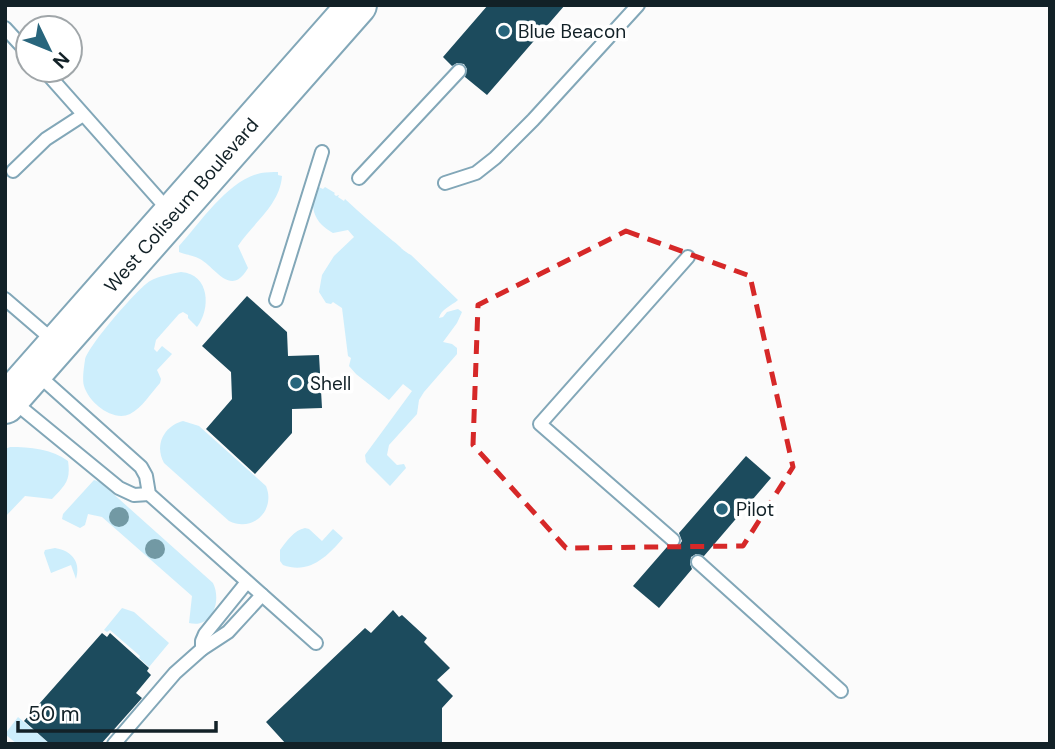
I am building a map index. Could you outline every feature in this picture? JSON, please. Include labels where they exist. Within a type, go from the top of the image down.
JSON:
[{"type":"main road","name":"West Coliseum Boulevard","points":[[27,380],[357,5]]},
{"type":"lane","points":[[445,183],[476,173],[495,158],[638,5]]},
{"type":"lane","points":[[359,178],[459,71]]},
{"type":"lane","points":[[56,84],[172,215]]},
{"type":"lane","points":[[13,171],[46,139],[83,115]]},
{"type":"lane","points":[[276,300],[322,152]]},
{"type":"lane","points":[[673,540],[540,425],[688,257]]},
{"type":"lane","points":[[5,299],[27,380],[119,488],[134,495],[149,495]]},
{"type":"lane","points":[[27,380],[141,467],[146,475],[149,495],[316,643]]},
{"type":"lane","points":[[698,562],[841,691]]},
{"type":"lane","points":[[202,649],[205,634],[247,582]]},
{"type":"lane","points":[[114,744],[174,673],[202,649],[228,632],[262,595]]},
{"type":"highlighted area","points":[[626,231],[750,276],[793,467],[743,546],[566,548],[473,445],[478,305]]},
{"type":"shaded area","points":[[278,172],[278,175],[282,176],[276,196],[238,246],[248,268],[242,277],[230,281],[200,259],[179,252],[179,246],[206,214],[237,184],[261,173]]},
{"type":"shaded area","points":[[314,185],[323,189],[325,187],[344,201],[345,199],[411,255],[458,300],[444,310],[439,318],[458,309],[462,312],[443,342],[457,348],[457,354],[424,392],[419,400],[417,414],[389,445],[387,455],[397,465],[404,464],[406,468],[390,486],[366,462],[365,455],[412,391],[403,384],[389,400],[349,366],[351,358],[348,356],[342,308],[333,302],[326,303],[319,292],[322,275],[334,256],[354,237],[348,230],[333,233],[317,219],[313,207]]},
{"type":"shaded area","points":[[181,272],[191,274],[202,286],[206,302],[202,320],[197,327],[188,315],[183,312],[179,314],[156,340],[154,349],[157,352],[162,346],[172,354],[157,370],[160,383],[130,414],[123,416],[109,413],[91,399],[84,386],[85,360],[88,353],[114,318],[144,286],[157,278]]},
{"type":"shaded area","points":[[183,421],[199,426],[266,486],[268,503],[265,511],[254,522],[238,524],[229,521],[164,463],[160,450],[163,437],[171,427]]},
{"type":"shaded area","points":[[33,448],[55,454],[68,461],[69,473],[64,486],[52,499],[25,496],[5,517],[5,449]]},
{"type":"shaded area","points":[[94,480],[100,482],[213,583],[216,598],[209,618],[197,624],[189,623],[192,596],[102,517],[88,514],[85,525],[80,528],[62,519],[63,514]]},
{"type":"shaded area","points":[[305,528],[322,541],[333,529],[343,538],[324,557],[309,566],[301,568],[283,565],[280,561],[280,550],[294,533]]},
{"type":"shaded area","points":[[55,548],[67,552],[74,559],[76,579],[71,565],[51,573],[44,553],[45,550]]},
{"type":"shaded area","points":[[122,608],[134,612],[169,643],[149,667],[110,630],[104,630]]},
{"type":"shaded area","points":[[18,717],[50,744],[17,744],[5,734]]},
{"type":"building","name":"Blue Beacon","points":[[488,5],[565,5],[487,95],[465,77],[467,69],[464,64],[457,63],[452,66],[443,57]]},
{"type":"building","name":"Shell","points":[[247,296],[287,332],[288,356],[319,355],[322,408],[292,409],[292,433],[255,474],[206,429],[232,399],[231,372],[202,346]]},
{"type":"building","name":"Pilot","points":[[746,456],[771,478],[704,556],[696,554],[691,557],[692,569],[659,608],[633,586],[667,547],[672,549],[679,546],[682,541],[679,533]]},
{"type":"building","points":[[393,610],[427,638],[424,642],[450,668],[437,680],[453,696],[442,708],[442,744],[286,744],[266,722],[365,628],[371,633]]},
{"type":"building","points":[[102,633],[107,637],[110,633],[149,668],[147,671],[151,675],[136,693],[142,698],[101,744],[50,744],[24,721]]},
{"type":"place","name":"Blue Beacon","points":[[504,31]]},
{"type":"place","name":"Shell","points":[[296,383]]},
{"type":"place","name":"Pilot","points":[[722,509]]}]
